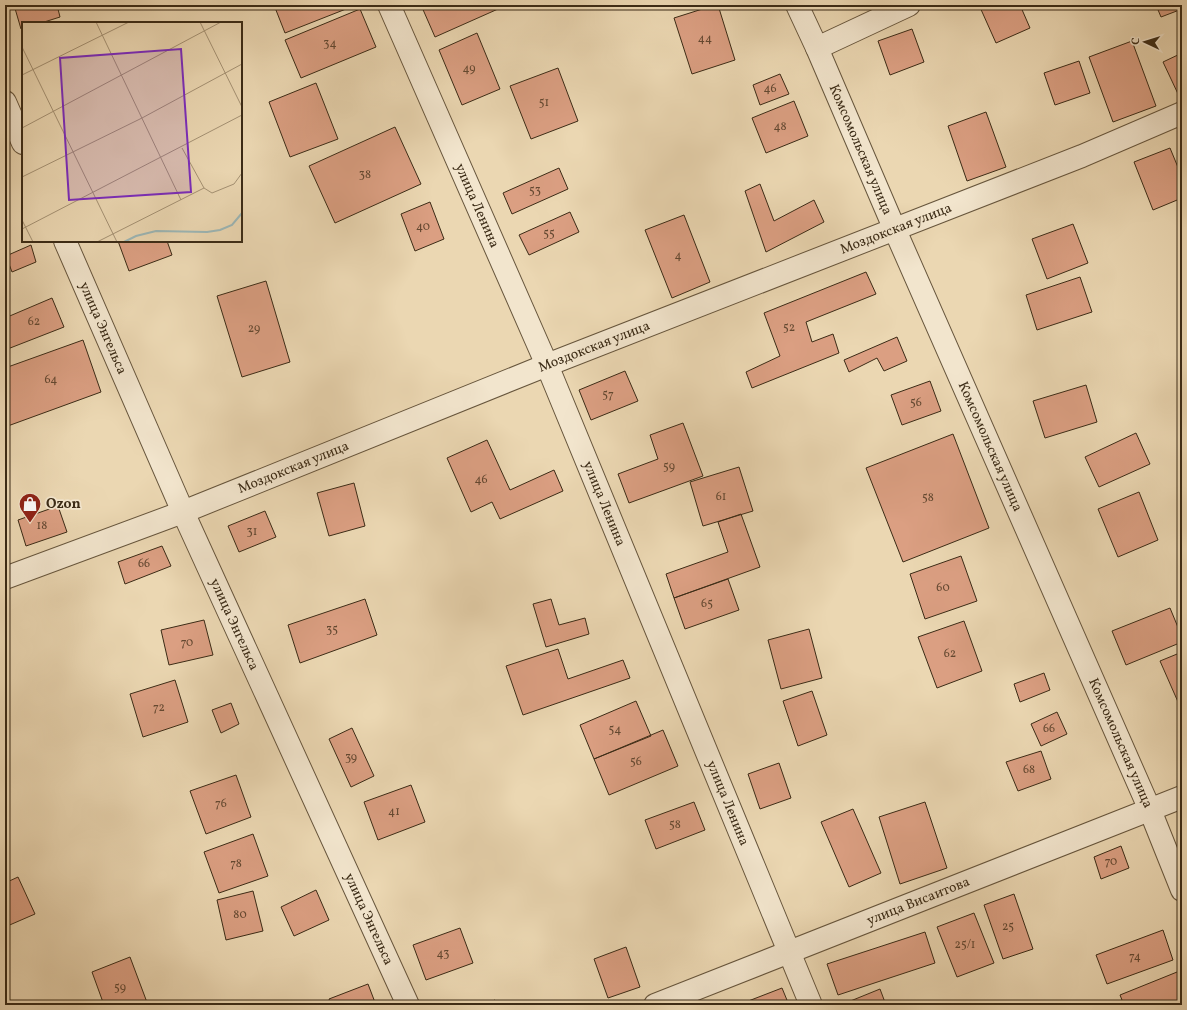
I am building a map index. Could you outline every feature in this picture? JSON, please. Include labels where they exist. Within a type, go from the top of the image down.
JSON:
[{"type":"street","name":"улица Ленина","points":[[389,5],[547,365],[812,1005]]},
{"type":"street","name":"Комсомольская улица","points":[[797,5],[817,48],[894,230],[1150,810],[1182,890]]},
{"type":"street","points":[[817,48],[909,5]]},
{"type":"street","points":[[5,102],[22,141]]},
{"type":"street","name":"Моздокская улица","points":[[5,578],[183,512],[547,365],[1082,156],[1182,113]]},
{"type":"street","name":"улица Энгельса","points":[[65,242],[183,512],[408,1005]]},
{"type":"street","name":"улица Висаитова","points":[[655,1005],[1182,797]]},
{"type":"building","points":[[14,5],[57,5],[60,17],[44,22],[22,22],[21,29]]},
{"type":"building","points":[[274,5],[345,5],[346,9],[285,33]]},
{"type":"building","points":[[421,5],[507,5],[435,37]]},
{"type":"building","points":[[718,5],[735,60],[692,74],[674,18]]},
{"type":"building","points":[[979,5],[1020,5],[1030,28],[996,43]]},
{"type":"building","points":[[1156,5],[1182,5],[1182,9],[1161,17]]},
{"type":"building","points":[[360,9],[376,47],[301,78],[285,40]]},
{"type":"building","points":[[912,29],[924,62],[890,75],[878,41]]},
{"type":"building","points":[[477,33],[500,89],[462,105],[439,50]]},
{"type":"building","points":[[1132,41],[1156,106],[1113,122],[1089,57]]},
{"type":"building","points":[[1182,53],[1182,95],[1179,96],[1163,62]]},
{"type":"building","points":[[1079,61],[1090,93],[1055,105],[1044,73]]},
{"type":"building","points":[[558,68],[578,121],[531,139],[510,86]]},
{"type":"building","points":[[780,74],[789,94],[760,105],[753,85]]},
{"type":"building","points":[[316,83],[338,139],[290,157],[269,102]]},
{"type":"building","points":[[794,101],[808,136],[766,153],[752,118]]},
{"type":"building","points":[[986,112],[1006,167],[967,181],[948,126]]},
{"type":"building","points":[[395,127],[421,184],[335,223],[309,166]]},
{"type":"building","points":[[1170,148],[1182,177],[1182,198],[1153,210],[1134,162]]},
{"type":"building","points":[[559,168],[568,189],[512,214],[503,193]]},
{"type":"building","points":[[760,184],[774,221],[814,200],[824,222],[766,252],[745,191]]},
{"type":"building","points":[[430,202],[444,239],[415,251],[401,214]]},
{"type":"building","points":[[570,212],[579,232],[529,255],[519,235]]},
{"type":"building","points":[[684,215],[710,282],[672,298],[645,230]]},
{"type":"building","points":[[1073,224],[1088,263],[1047,279],[1032,239]]},
{"type":"building","points":[[118,242],[167,242],[172,255],[129,271]]},
{"type":"building","points":[[31,245],[36,262],[12,272],[6,256]]},
{"type":"building","points":[[866,272],[876,294],[806,322],[812,342],[833,334],[839,353],[752,388],[746,372],[780,356],[764,313]]},
{"type":"building","points":[[1080,277],[1092,312],[1037,330],[1026,295]]},
{"type":"building","points":[[266,281],[290,362],[242,377],[217,296]]},
{"type":"building","points":[[52,298],[64,327],[5,350],[5,318]]},
{"type":"building","points":[[897,337],[907,361],[884,371],[877,358],[849,372],[844,360]]},
{"type":"building","points":[[83,340],[101,392],[5,427],[5,368]]},
{"type":"building","points":[[625,371],[638,401],[591,420],[579,390]]},
{"type":"building","points":[[930,381],[941,411],[902,425],[891,395]]},
{"type":"building","points":[[1086,385],[1097,422],[1045,438],[1033,401]]},
{"type":"building","points":[[683,423],[703,476],[629,503],[618,474],[658,459],[650,435]]},
{"type":"building","points":[[1136,433],[1150,464],[1099,487],[1085,457]]},
{"type":"building","points":[[953,434],[989,528],[903,562],[866,468]]},
{"type":"building","points":[[487,440],[510,490],[554,470],[563,491],[500,519],[492,502],[471,512],[447,458]]},
{"type":"building","points":[[739,467],[753,511],[703,526],[690,482]]},
{"type":"building","points":[[354,483],[365,526],[329,536],[317,493]]},
{"type":"building","points":[[1139,492],[1158,540],[1118,557],[1098,509]]},
{"type":"building","points":[[58,506],[67,532],[26,546],[18,520]]},
{"type":"building","points":[[265,511],[276,537],[239,552],[228,526]]},
{"type":"building","points":[[741,514],[760,567],[674,598],[666,574],[728,552],[718,522]]},
{"type":"building","points":[[162,546],[171,566],[125,584],[118,562]]},
{"type":"building","points":[[961,556],[977,601],[925,619],[910,574]]},
{"type":"building","points":[[728,579],[739,610],[685,629],[674,598]]},
{"type":"building","points":[[365,599],[377,635],[300,663],[288,625]]},
{"type":"building","points":[[551,599],[559,625],[585,618],[589,634],[546,647],[533,604]]},
{"type":"building","points":[[1170,608],[1182,637],[1182,642],[1126,665],[1112,631]]},
{"type":"building","points":[[204,620],[213,655],[169,665],[161,630]]},
{"type":"building","points":[[964,621],[982,671],[937,688],[918,637]]},
{"type":"building","points":[[809,629],[822,678],[781,689],[768,640]]},
{"type":"building","points":[[558,649],[568,679],[623,660],[630,678],[523,715],[506,666]]},
{"type":"building","points":[[1182,652],[1182,711],[1160,661]]},
{"type":"building","points":[[1044,673],[1050,690],[1020,702],[1014,684]]},
{"type":"building","points":[[175,680],[188,722],[143,737],[130,694]]},
{"type":"building","points":[[812,691],[827,735],[798,746],[783,701]]},
{"type":"building","points":[[636,701],[651,736],[594,759],[580,725]]},
{"type":"building","points":[[231,703],[239,724],[221,733],[212,710]]},
{"type":"building","points":[[1057,712],[1067,734],[1041,746],[1031,724]]},
{"type":"building","points":[[352,728],[374,776],[351,787],[329,739]]},
{"type":"building","points":[[663,730],[678,766],[609,795],[594,759]]},
{"type":"building","points":[[1041,751],[1051,779],[1018,791],[1006,762]]},
{"type":"building","points":[[779,763],[791,798],[760,809],[748,774]]},
{"type":"building","points":[[236,775],[251,817],[206,834],[190,791]]},
{"type":"building","points":[[411,785],[425,822],[378,840],[364,802]]},
{"type":"building","points":[[694,802],[705,830],[656,849],[645,820]]},
{"type":"building","points":[[925,802],[947,868],[900,884],[879,817]]},
{"type":"building","points":[[853,809],[881,873],[849,887],[821,822]]},
{"type":"building","points":[[253,834],[268,876],[219,893],[204,852]]},
{"type":"building","points":[[1121,846],[1129,868],[1101,879],[1094,857]]},
{"type":"building","points":[[18,877],[35,914],[5,927],[5,883]]},
{"type":"building","points":[[316,890],[329,920],[294,936],[281,907]]},
{"type":"building","points":[[253,891],[263,931],[226,940],[217,900]]},
{"type":"building","points":[[1014,894],[1033,949],[1003,959],[984,905]]},
{"type":"building","points":[[974,913],[994,963],[957,977],[937,927]]},
{"type":"building","points":[[460,928],[473,963],[426,980],[413,945]]},
{"type":"building","points":[[1163,930],[1173,960],[1107,984],[1096,955]]},
{"type":"building","points":[[925,932],[935,963],[838,995],[827,964]]},
{"type":"building","points":[[626,947],[640,987],[608,998],[594,959]]},
{"type":"building","points":[[130,957],[148,1005],[104,1005],[92,972]]},
{"type":"building","points":[[1182,970],[1182,1005],[1124,1005],[1120,995]]},
{"type":"building","points":[[368,984],[376,1005],[331,1005],[329,999]]},
{"type":"building","points":[[782,988],[789,1005],[738,1005]]},
{"type":"building","points":[[880,989],[886,1005],[849,1005],[848,1002]]},
{"type":"building","points":[[495,1000],[497,1005],[483,1005]]},
{"type":"place","name":"Ozon","points":[[30,524]]}]
